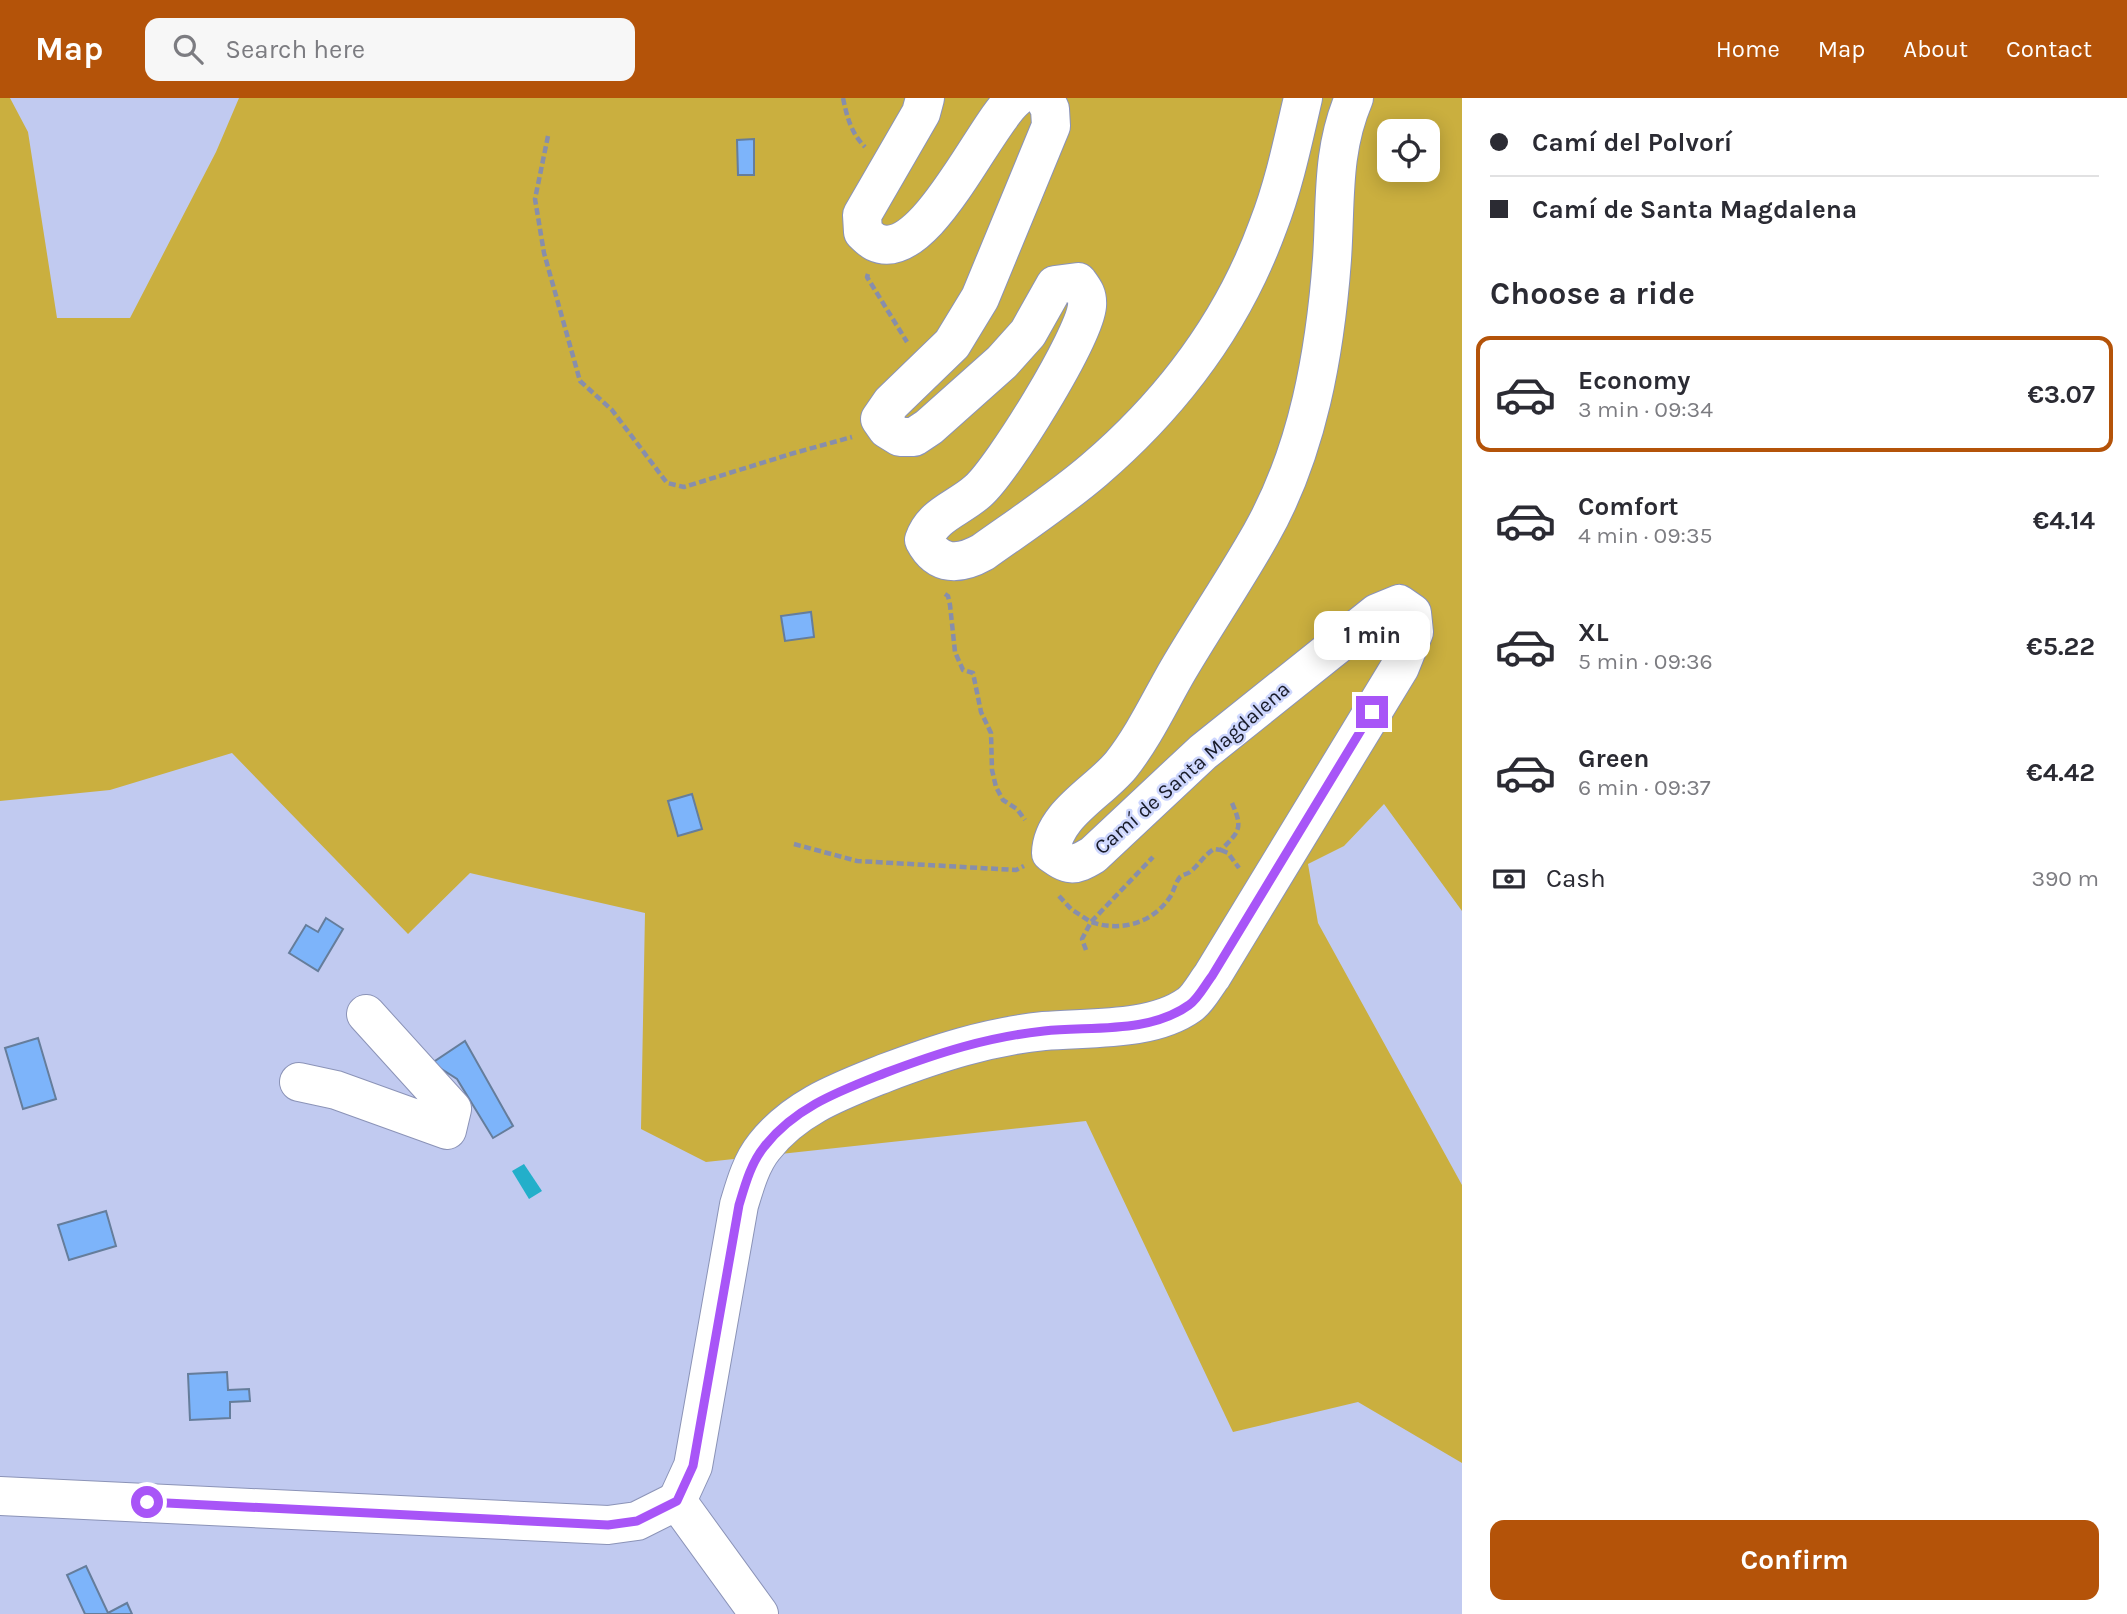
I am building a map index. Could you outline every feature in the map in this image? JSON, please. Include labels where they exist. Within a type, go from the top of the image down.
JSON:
[{"type":"street","points":[[925,98],[921,113],[862,215],[863,232],[876,243],[891,244],[914,235],[957,184],[997,119],[1016,98]]},
{"type":"street","points":[[1044,98],[1050,109],[1051,126],[980,298],[952,344],[891,403],[880,419],[887,429],[900,437],[915,437],[1002,362],[1028,333],[1055,285],[1077,282],[1087,293],[1087,307],[1078,336],[1007,454],[978,491],[942,514],[928,527],[924,540],[930,553],[946,561],[967,561],[983,552],[1086,477],[1147,419],[1205,351],[1231,307],[1268,227],[1289,159],[1303,98]]},
{"type":"street","name":"Camí de Santa Magdalena","points":[[677,1501],[693,1466],[739,1205],[749,1174],[764,1147],[787,1123],[813,1103],[946,1050],[990,1039],[1043,1031],[1130,1025],[1162,1018],[1190,1004],[1212,976],[1399,667],[1414,632],[1412,613],[1399,604],[1377,613],[1203,752],[1093,855],[1077,864],[1064,863],[1055,841],[1070,813],[1097,791],[1121,766],[1142,735],[1187,655],[1262,533],[1285,486],[1307,418],[1317,376],[1329,299],[1338,146],[1354,98]]},
{"type":"street","points":[[299,1082],[336,1090],[447,1130],[452,1109],[366,1014]]},
{"type":"street","points":[[0,1496],[608,1525],[637,1521],[677,1501],[759,1614]]},
{"type":"path","points":[[843,98],[848,122],[855,136],[867,149]]},
{"type":"path","points":[[548,136],[535,199],[544,253],[580,381],[612,410],[667,483],[684,487],[794,453],[887,429]]},
{"type":"path","points":[[876,243],[867,277],[924,370]]},
{"type":"path","points":[[794,844],[857,861],[1016,870],[1055,841],[1047,822],[1031,824],[1003,800],[996,787],[992,770],[991,733],[981,712],[973,673],[962,670],[957,660],[948,596],[938,589],[936,582],[946,561]]},
{"type":"path","points":[[1091,922],[1104,926],[1129,926],[1159,910],[1181,877],[1191,871],[1204,855],[1214,849],[1221,850],[1237,834],[1240,821],[1231,803]]},
{"type":"path","points":[[1086,950],[1082,939],[1091,922],[1153,858]]},
{"type":"shaded area","points":[[0,98],[10,98],[28,132],[57,318],[130,318],[216,152],[239,98],[1462,98],[1462,911],[1384,804],[1344,846],[1308,864],[1318,923],[1462,1185],[1462,1463],[1358,1402],[1233,1432],[1086,1121],[706,1162],[641,1129],[645,913],[470,873],[408,934],[232,753],[110,790],[0,801]]},
{"type":"water","points":[[524,1164],[542,1191],[529,1199],[512,1171]]},
{"type":"building","points":[[754,139],[754,175],[738,175],[737,140]]},
{"type":"building","points":[[811,612],[814,637],[785,641],[781,616]]},
{"type":"building","points":[[692,794],[702,829],[678,836],[668,801]]},
{"type":"building","points":[[326,918],[343,929],[318,971],[289,953],[306,925],[318,932]]},
{"type":"building","points":[[38,1038],[56,1099],[23,1109],[5,1048]]},
{"type":"building","points":[[465,1041],[513,1126],[493,1138],[457,1079],[432,1063]]},
{"type":"building","points":[[106,1211],[116,1246],[69,1260],[58,1225]]},
{"type":"building","points":[[227,1372],[228,1390],[249,1389],[250,1401],[230,1402],[230,1418],[190,1420],[188,1374]]},
{"type":"building","points":[[86,1566],[108,1613],[127,1603],[132,1614],[85,1614],[67,1575]]},
{"type":"route","points":[[147,1502],[608,1525],[637,1521],[677,1501],[693,1466],[739,1205],[749,1174],[764,1147],[787,1123],[813,1103],[946,1050],[990,1039],[1043,1031],[1130,1025],[1162,1018],[1190,1004],[1212,976],[1372,712]]}]
